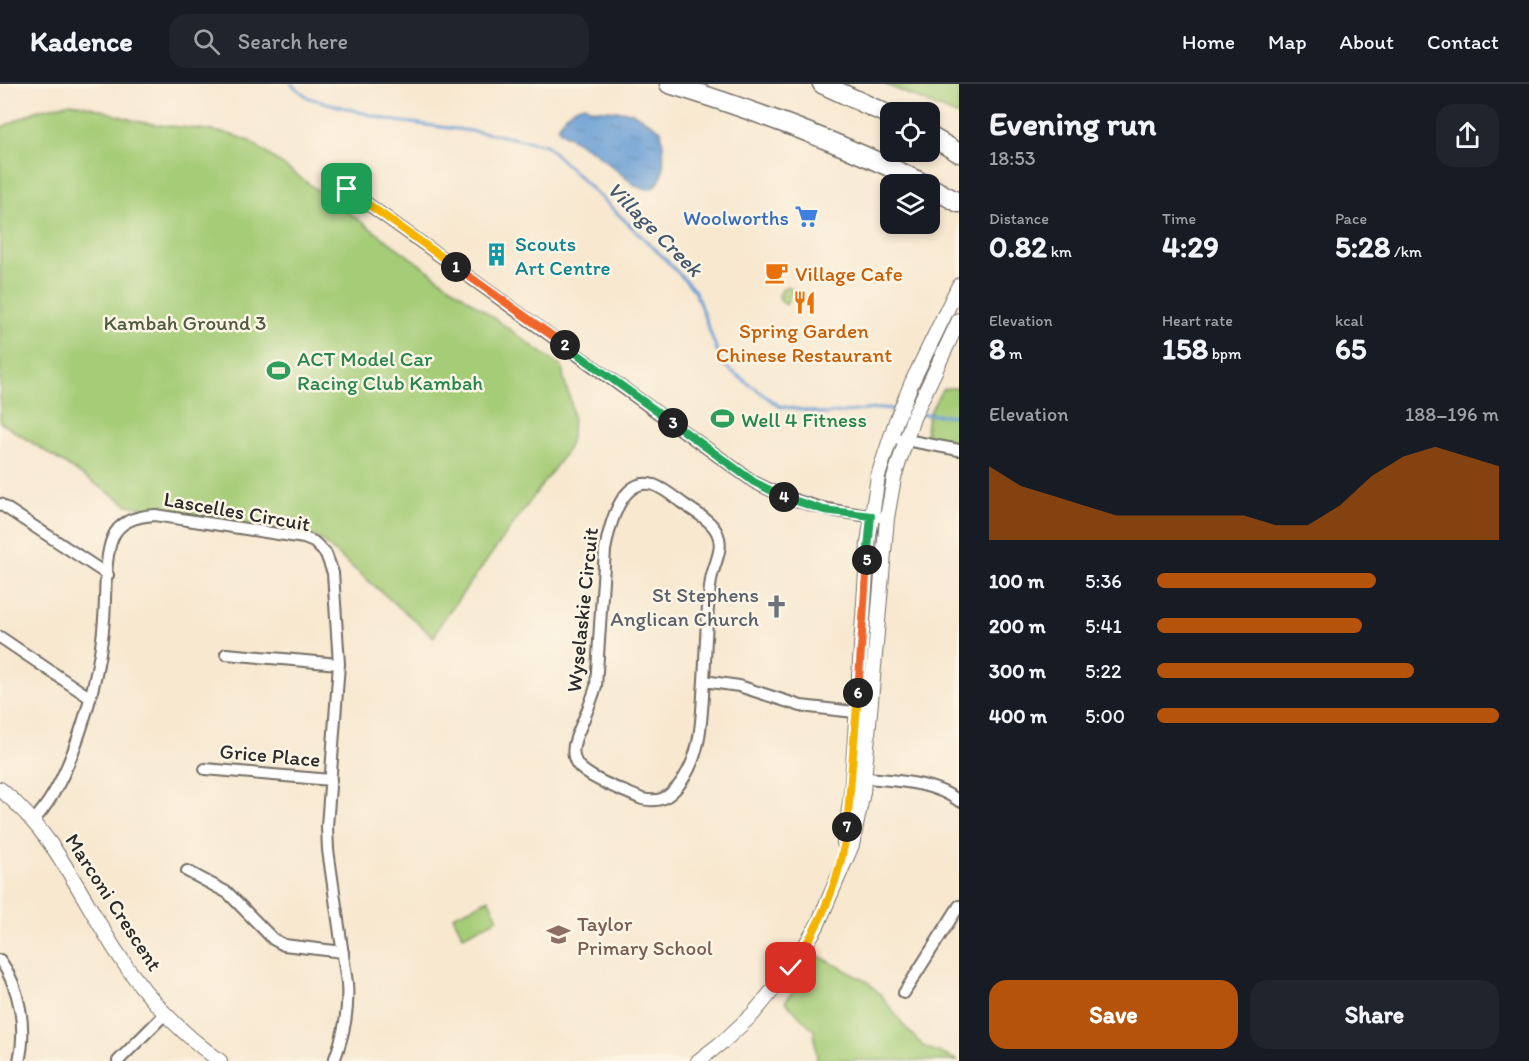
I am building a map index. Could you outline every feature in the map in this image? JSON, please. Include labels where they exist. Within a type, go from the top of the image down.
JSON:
[{"type":"highway","points":[[669,84],[848,148],[904,174]]},
{"type":"highway","points":[[822,84],[880,111]]},
{"type":"highway","points":[[940,139],[959,142]]},
{"type":"highway","points":[[940,142],[959,153]]},
{"type":"highway","points":[[940,192],[959,203]]},
{"type":"highway","points":[[940,195],[959,216]]},
{"type":"street","points":[[347,189],[754,482],[800,503],[824,510],[887,518]]},
{"type":"street","points":[[698,1061],[753,1014],[791,968],[817,926],[852,845],[858,820],[858,777],[863,713],[871,516],[878,476],[900,412],[959,285]]},
{"type":"street","points":[[863,713],[894,478],[915,413],[959,320]]},
{"type":"street","points":[[890,437],[959,450]]},
{"type":"street","name":"Wyselaskie Circuit","points":[[651,484],[663,489],[709,522],[719,538],[720,546],[711,579],[704,681],[697,754],[691,767],[669,796],[661,800],[642,799],[585,772],[577,764],[573,750],[596,686],[605,550],[609,530],[615,512],[628,491],[639,485],[651,484]]},
{"type":"street","points":[[0,504],[108,575]]},
{"type":"street","name":"Lascelles Circuit","points":[[33,821],[48,804],[62,779],[90,697],[104,622],[109,548],[113,536],[125,523],[142,516],[155,515],[304,538],[318,546],[331,563],[339,664],[327,827],[348,1004],[346,1024],[334,1061]]},
{"type":"street","points":[[0,638],[90,697]]},
{"type":"street","points":[[226,654],[339,664]]},
{"type":"street","points":[[704,681],[739,686],[801,706],[863,713]]},
{"type":"street","name":"Grice Place","points":[[205,769],[331,780]]},
{"type":"street","points":[[858,777],[927,786],[958,799]]},
{"type":"street","name":"Marconi Crescent","points":[[0,789],[33,821],[58,852],[133,976],[165,1014],[190,1038],[220,1061]]},
{"type":"street","points":[[187,871],[228,893],[273,939],[284,945],[343,952]]},
{"type":"street","points":[[904,993],[959,906]]},
{"type":"street","points":[[0,960],[14,990],[20,1012],[22,1034],[19,1061]]},
{"type":"street","points":[[118,1061],[165,1014]]},
{"type":"green space","points":[[884,84],[959,84],[959,116],[940,108],[940,102],[926,102]]},
{"type":"green space","name":"Kambah Ground 3","points":[[71,103],[137,121],[213,131],[251,142],[563,368],[573,416],[567,451],[441,623],[434,637],[317,537],[128,505],[0,422],[0,128],[38,110]]},
{"type":"green space","points":[[788,286],[793,289],[786,305],[779,296],[783,288]]},
{"type":"green space","points":[[959,388],[959,445],[928,439],[927,420],[942,390]]},
{"type":"green space","points":[[489,899],[498,919],[463,936],[453,916]]},
{"type":"green space","points":[[819,956],[868,982],[923,1046],[959,1061],[817,1060],[814,1030],[785,1002]]},
{"type":"water","points":[[585,105],[591,109],[632,112],[661,130],[663,171],[655,186],[647,189],[636,186],[593,151],[561,132],[558,127],[566,116],[572,110]]},
{"type":"waterway","name":"Village Creek","points":[[291,84],[309,98],[389,120],[493,134],[546,145],[665,259],[695,291],[722,364],[779,406],[826,414],[884,408],[898,410]]},
{"type":"waterway","name":"Village Creek","points":[[919,414],[959,416]]},
{"type":"place","name":"Woolworths","points":[[807,217]]},
{"type":"place","name":"Scouts Art Centre","points":[[497,255]]},
{"type":"place","name":"Village Cafe","points":[[777,273]]},
{"type":"place","name":"Spring Garden Chinese Restaurant","points":[[804,302]]},
{"type":"place","name":"ACT Model Car Racing Club Kambah","points":[[279,370]]},
{"type":"place","name":"Well 4 Fitness","points":[[723,419]]},
{"type":"place","name":"St Stephens Anglican Church","points":[[777,606]]},
{"type":"place","name":"Taylor Primary School","points":[[559,935]]},
{"type":"route","points":[[347,189],[754,482],[777,494],[824,510],[871,516],[851,796],[846,832],[832,893],[817,926],[791,968]]}]
